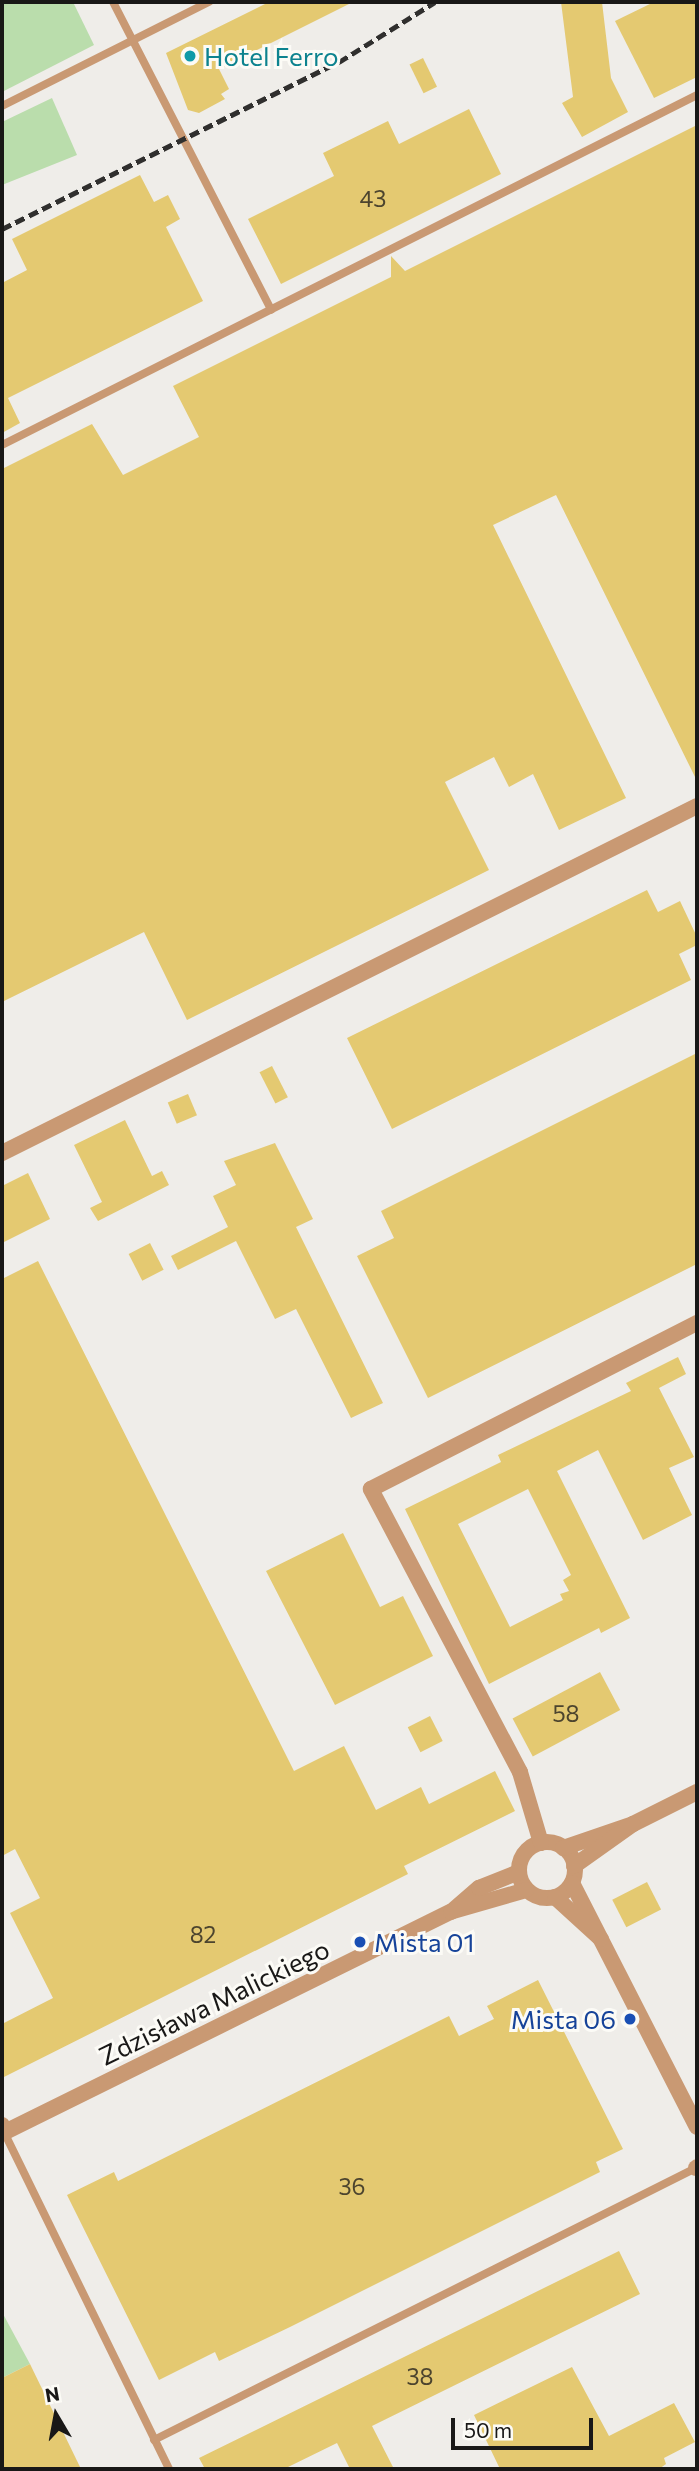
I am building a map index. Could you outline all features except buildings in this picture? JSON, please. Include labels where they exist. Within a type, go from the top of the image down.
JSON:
[{"type":"street","points":[[2,1153],[697,806]]},
{"type":"street","points":[[541,1843],[520,1772],[371,1489],[697,1323]]},
{"type":"street","points":[[541,1843],[563,1848],[633,1824],[697,1792]]},
{"type":"street","points":[[555,1897],[573,1874],[633,1824]]},
{"type":"street","points":[[541,1843],[523,1857],[519,1872],[526,1889],[540,1897],[555,1897],[601,1939]]},
{"type":"street","points":[[563,1848],[601,1939],[697,2127]]},
{"type":"street","name":"Zdzisława Malickiego","points":[[451,1912],[479,1888],[519,1872]]},
{"type":"street","name":"Zdzisława Malickiego","points":[[3,2130],[451,1912],[526,1889]]},
{"type":"lane","points":[[113,2],[271,310]]},
{"type":"lane","points":[[2,106],[209,2]]},
{"type":"lane","points":[[2,445],[697,95]]},
{"type":"lane","points":[[3,2130],[169,2469]]},
{"type":"lane","points":[[154,2440],[697,2167]]},
{"type":"green space","points":[[2,2],[73,2],[94,45],[2,92]]},
{"type":"green space","points":[[52,98],[77,155],[2,185],[2,122]]},
{"type":"green space","points":[[2,2312],[30,2364],[2,2378]]},
{"type":"railway","points":[[2,229],[339,62],[435,2]]},
{"type":"place","name":"Hotel Ferro","points":[[190,56]]},
{"type":"place","name":"Mista 01","points":[[360,1942]]},
{"type":"place","name":"Mista 06","points":[[630,2019]]}]
